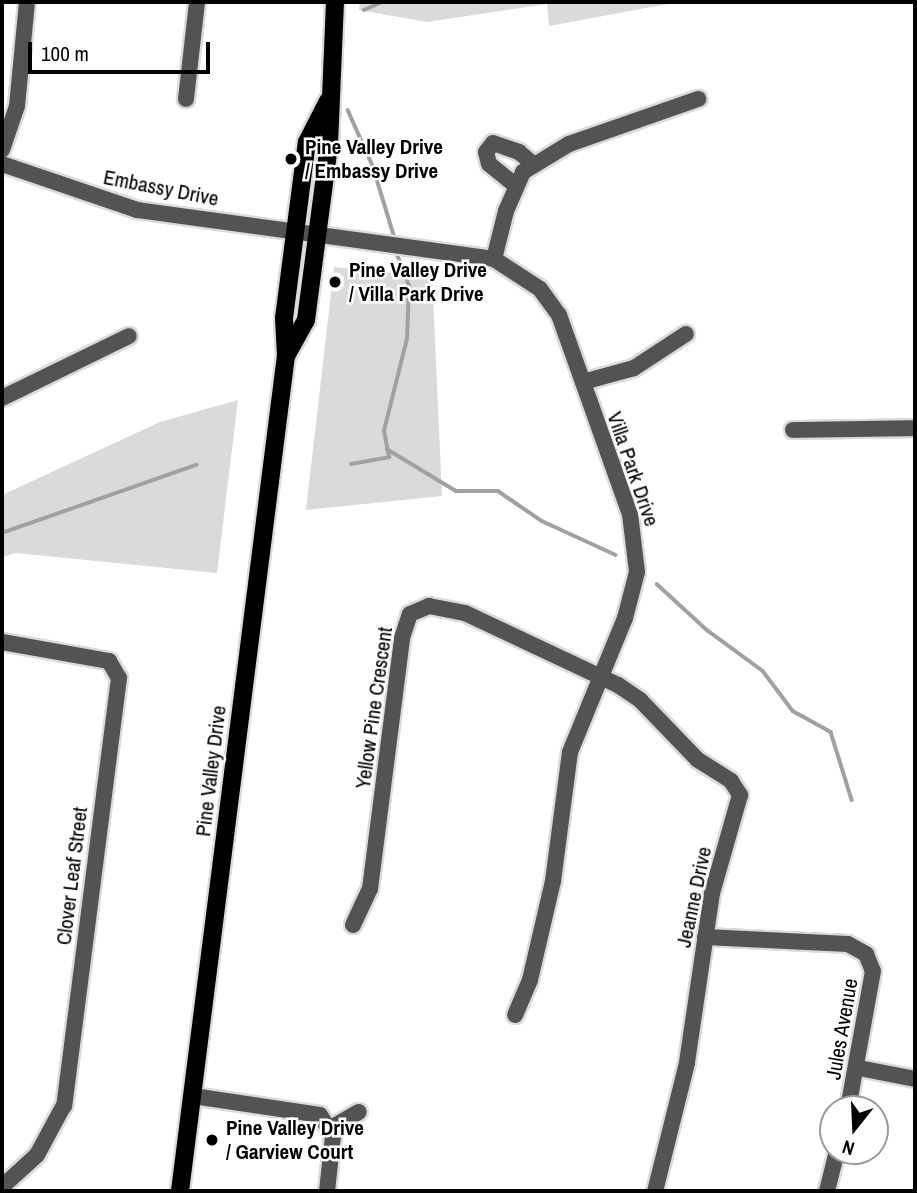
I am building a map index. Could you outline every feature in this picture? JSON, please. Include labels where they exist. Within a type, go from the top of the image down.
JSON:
[{"type":"main road","name":"Pine Valley Drive","points":[[286,356],[306,320],[329,145],[328,101],[335,2]]},
{"type":"main road","name":"Pine Valley Drive","points":[[180,1191],[286,356],[284,318],[307,142],[328,101]]},
{"type":"street","points":[[2,150],[17,106],[27,2]]},
{"type":"street","points":[[186,99],[197,2]]},
{"type":"street","points":[[494,259],[515,185],[533,164],[569,144],[698,99]]},
{"type":"street","points":[[515,185],[489,164],[486,152],[493,143],[519,152],[533,164]]},
{"type":"street","name":"Embassy Drive","points":[[2,164],[137,210],[317,234]]},
{"type":"street","name":"Villa Park Drive","points":[[317,234],[494,259],[520,273],[550,301],[566,329],[630,514],[637,559],[631,599],[570,752],[553,881],[530,980],[515,1016]]},
{"type":"street","points":[[583,382],[634,368],[686,334]]},
{"type":"street","points":[[2,398],[129,336]]},
{"type":"street","points":[[793,430],[915,428]]},
{"type":"street","name":"Yellow Pine Crescent","points":[[353,925],[370,890],[402,638],[410,614],[429,606],[466,613],[600,676]]},
{"type":"street","name":"Clover Leaf Street","points":[[2,642],[109,661],[119,678],[64,1105],[37,1156],[2,1187]]},
{"type":"street","name":"Jeanne Drive","points":[[600,676],[640,700],[698,760],[738,789],[740,801],[712,893],[687,1063],[655,1191]]},
{"type":"street","name":"Jules Avenue","points":[[705,937],[858,947],[873,971],[859,1068],[852,1095]]},
{"type":"street","points":[[859,1068],[915,1079]]},
{"type":"street","points":[[193,1096],[312,1111],[331,1128]]},
{"type":"street","points":[[331,1128],[359,1112]]},
{"type":"street","points":[[327,1191],[331,1128]]},
{"type":"street","points":[[827,1191],[834,1165]]},
{"type":"shaded area","points":[[360,2],[679,2],[549,26],[547,4],[427,22],[359,10]]},
{"type":"shaded area","points":[[334,267],[400,274],[432,273],[442,496],[306,510]]},
{"type":"shaded area","points":[[238,400],[217,573],[16,553],[2,557],[2,495],[160,422]]},
{"type":"waterway","points":[[364,10],[382,2]]},
{"type":"waterway","points":[[348,110],[373,166],[394,235]]},
{"type":"waterway","points":[[351,464],[389,457],[384,431],[407,339],[409,286],[397,255]]},
{"type":"waterway","points":[[387,449],[456,491],[498,491],[542,521],[616,555]]},
{"type":"waterway","points":[[2,533],[196,465]]},
{"type":"waterway","points":[[657,584],[707,630],[763,671],[793,711],[831,732],[852,800]]},
{"type":"place","name":"Pine Valley Drive / Embassy Drive","points":[[291,159]]},
{"type":"place","name":"Pine Valley Drive / Villa Park Drive","points":[[335,282]]},
{"type":"place","name":"Pine Valley Drive / Garview Court","points":[[212,1140]]}]
